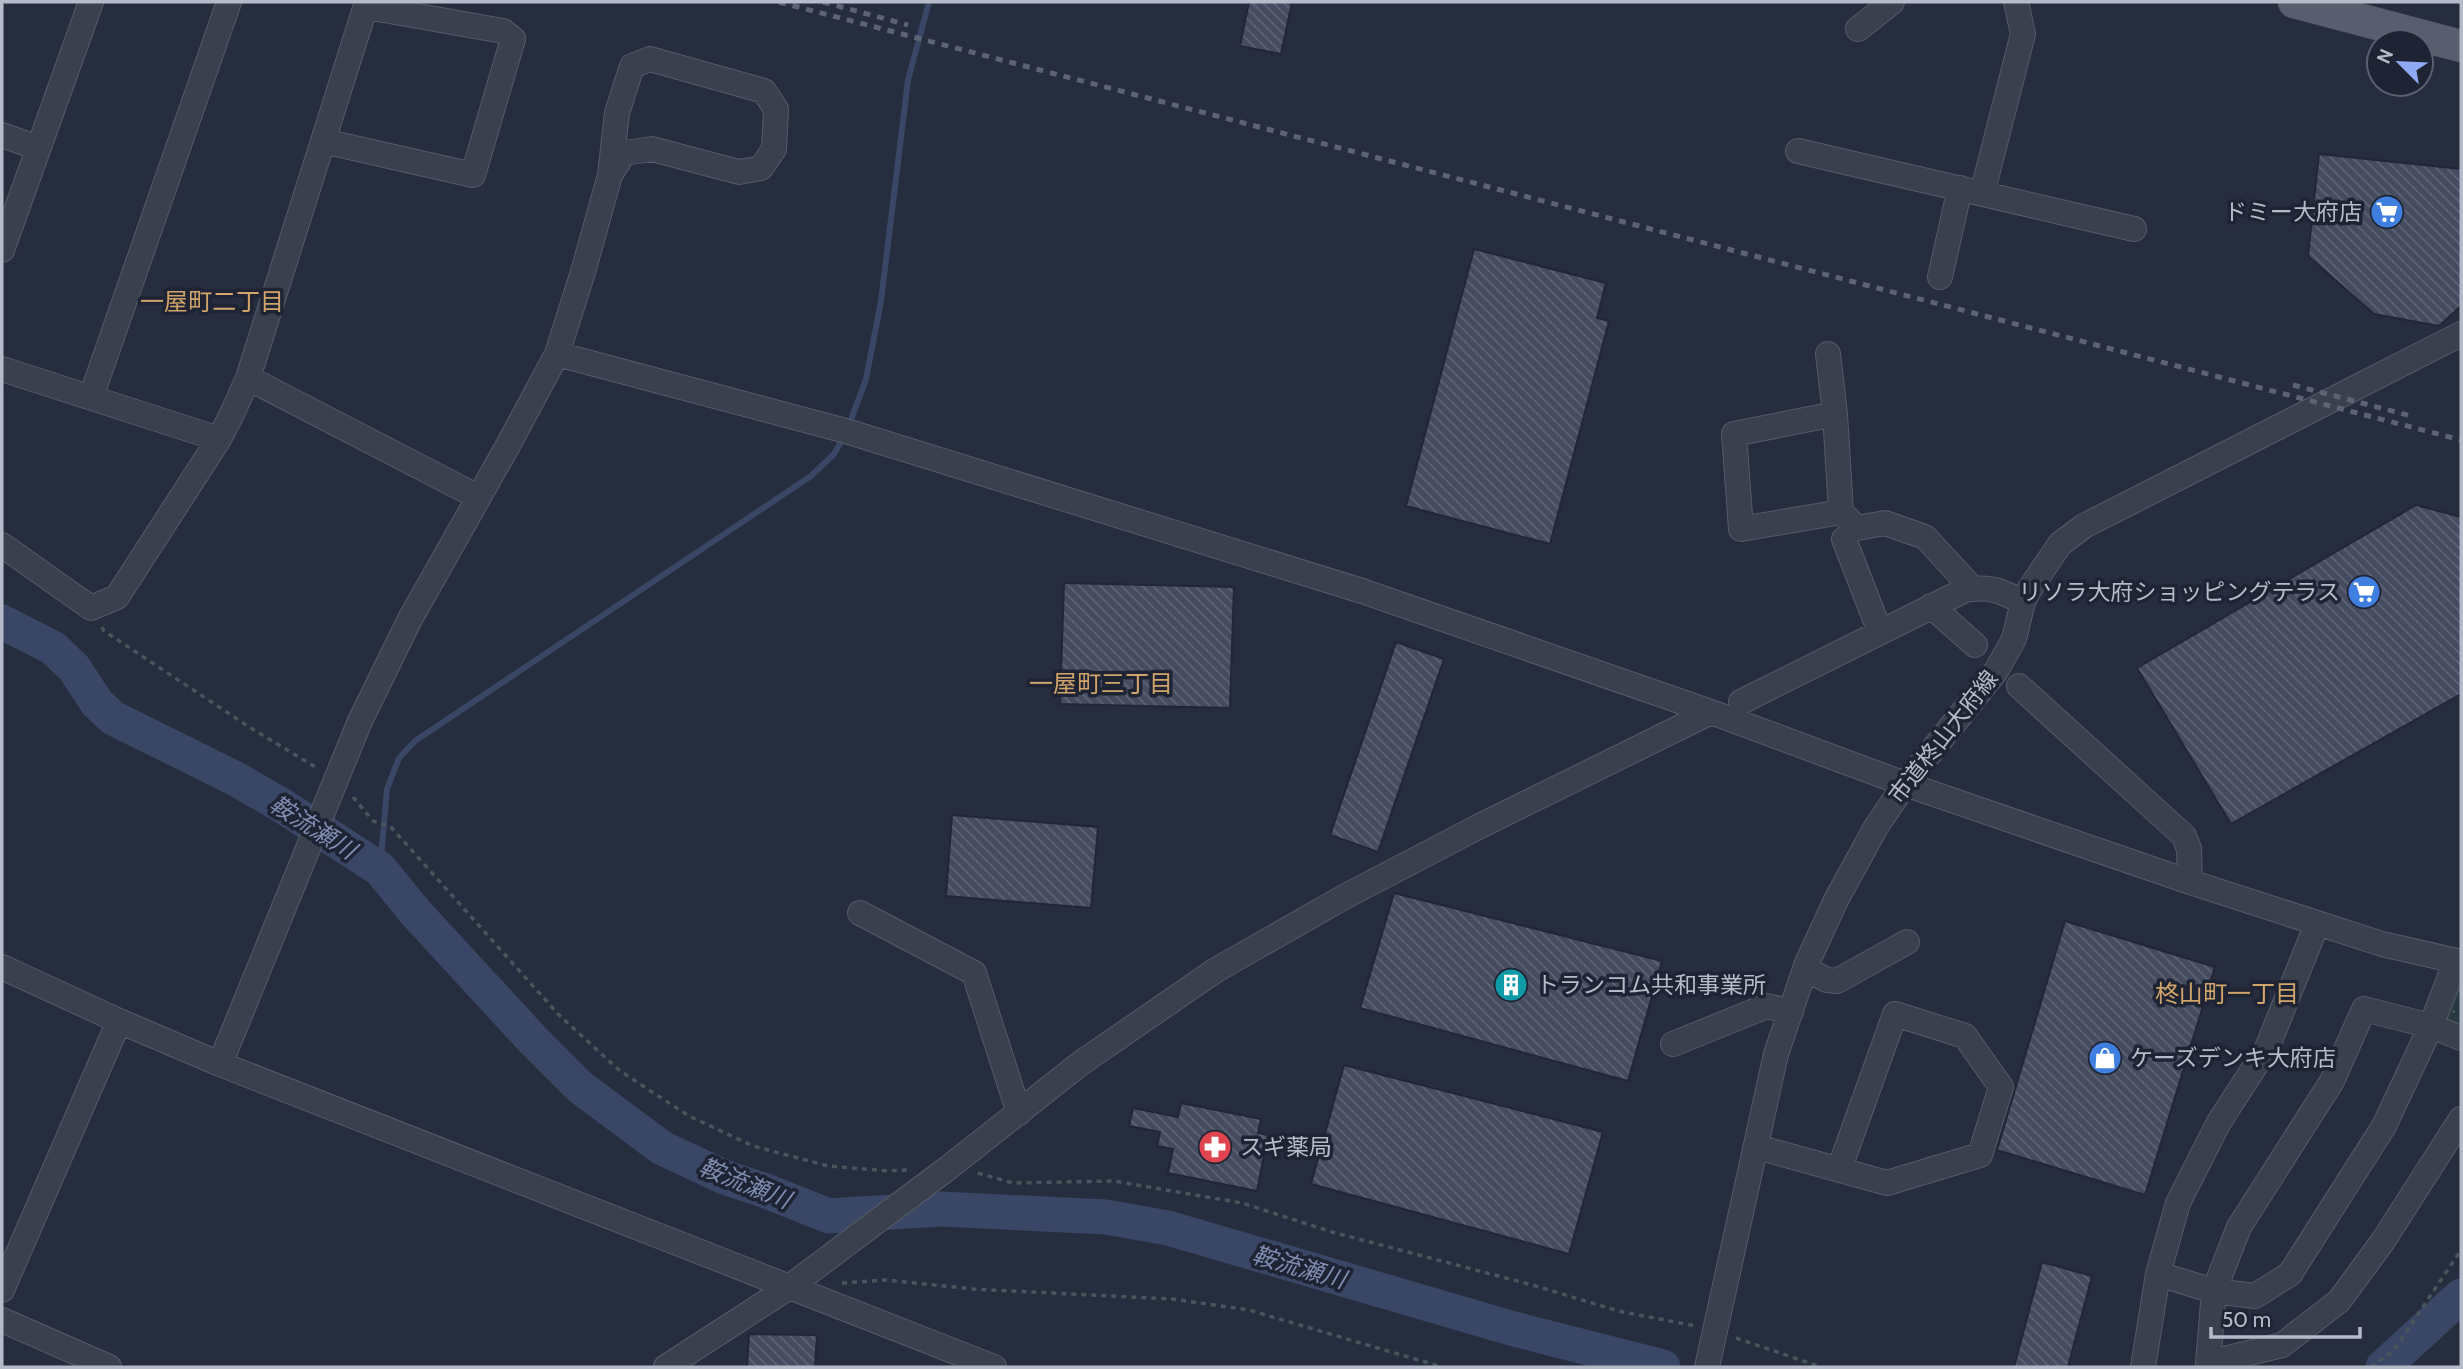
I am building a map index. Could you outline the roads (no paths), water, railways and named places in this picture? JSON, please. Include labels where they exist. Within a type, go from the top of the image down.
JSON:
[{"type":"main road","points":[[2307,3],[2461,46]]},
{"type":"street","points":[[2,250],[91,2]]},
{"type":"street","points":[[91,397],[229,2]]},
{"type":"street","points":[[1858,29],[1892,2]]},
{"type":"street","points":[[1940,277],[2023,34],[2016,2]]},
{"type":"street","points":[[2,545],[91,608],[117,597],[219,439],[248,378],[323,141],[367,5],[503,31],[513,39],[474,175],[323,141]]},
{"type":"street","points":[[220,1063],[360,721],[410,619],[556,354],[583,272],[610,175],[617,113],[632,66],[650,59],[764,91],[776,109],[774,149],[761,168],[739,172],[652,149],[624,153],[610,175]]},
{"type":"street","points":[[2,135],[38,148]]},
{"type":"street","points":[[1798,151],[2134,229]]},
{"type":"street","name":"市道柊山大府線","points":[[1707,1367],[1776,1054],[1805,969],[1836,900],[1876,827],[1905,784],[1996,671],[2014,639],[2022,602],[2060,544],[2084,526],[2461,334]]},
{"type":"street","points":[[556,354],[846,431],[1362,591],[2190,882],[2382,944],[2459,962],[2384,1126],[2290,1274],[2255,1296],[2214,1291],[2158,1274]]},
{"type":"street","points":[[1828,354],[1841,512],[1857,528],[1885,523],[1925,537],[1973,589]]},
{"type":"street","points":[[2,369],[219,439]]},
{"type":"street","points":[[248,378],[478,498]]},
{"type":"street","points":[[1835,414],[1734,434],[1741,529],[1841,512]]},
{"type":"street","points":[[1844,539],[1880,632]]},
{"type":"street","points":[[1741,702],[1957,593],[1994,588],[2022,602]]},
{"type":"street","points":[[1931,606],[1975,645]]},
{"type":"street","points":[[2019,686],[2184,836],[2189,849],[2190,882]]},
{"type":"street","points":[[666,1367],[788,1287],[942,1172],[1081,1063],[1216,970],[1358,889],[1711,712]]},
{"type":"street","points":[[860,913],[974,973],[1019,1113]]},
{"type":"street","points":[[2143,1367],[2158,1274],[2178,1203],[2219,1122],[2267,1048],[2317,924]]},
{"type":"street","points":[[1805,969],[1827,980],[1837,981],[1907,942]]},
{"type":"street","points":[[2,967],[119,1021],[220,1063],[994,1367]]},
{"type":"street","points":[[1673,1044],[1767,1006],[1791,1012]]},
{"type":"street","points":[[2461,1038],[2431,1026],[2364,1009],[2332,1081],[2239,1227],[2214,1291],[2208,1363],[2282,1345],[2339,1301],[2383,1241],[2461,1119]]},
{"type":"street","points":[[1757,1147],[1839,1170],[1887,1183],[1980,1155],[2001,1087],[1965,1035],[1895,1014],[1839,1170]]},
{"type":"street","points":[[2,1290],[119,1021]]},
{"type":"street","points":[[2,1320],[109,1367]]},
{"type":"waterway","points":[[849,425],[866,379],[881,301],[908,80],[929,2]]},
{"type":"waterway","points":[[380,869],[387,789],[399,758],[415,741],[811,476],[834,454],[845,435]]},
{"type":"waterway","name":"鞍流瀬川","points":[[2,622],[53,648],[74,668],[97,703],[113,718],[236,779],[380,869],[415,912],[580,1087],[662,1148],[724,1177],[829,1216],[941,1209],[1106,1217],[1168,1228],[1514,1329],[1663,1367]]},
{"type":"waterway","name":"鞍流瀬川","points":[[2383,1367],[2461,1296]]},
{"type":"railway","points":[[779,2],[2461,440]]},
{"type":"railway","points":[[823,2],[908,25]]},
{"type":"railway","points":[[2293,385],[2415,417]]},
{"type":"place","name":"ドミー大府店","points":[[2387,212]]},
{"type":"place","name":"リソラ大府ショッピングテラス","points":[[2364,592]]},
{"type":"place","name":"トランコム共和事業所","points":[[1511,985]]},
{"type":"place","name":"ケーズデンキ大府店","points":[[2105,1058]]},
{"type":"place","name":"スギ薬局","points":[[1215,1147]]},
{"type":"district","name":"一屋町二丁目","points":[[212,301]]},
{"type":"district","name":"一屋町三丁目","points":[[1101,683]]},
{"type":"district","name":"柊山町一丁目","points":[[2227,993]]}]
